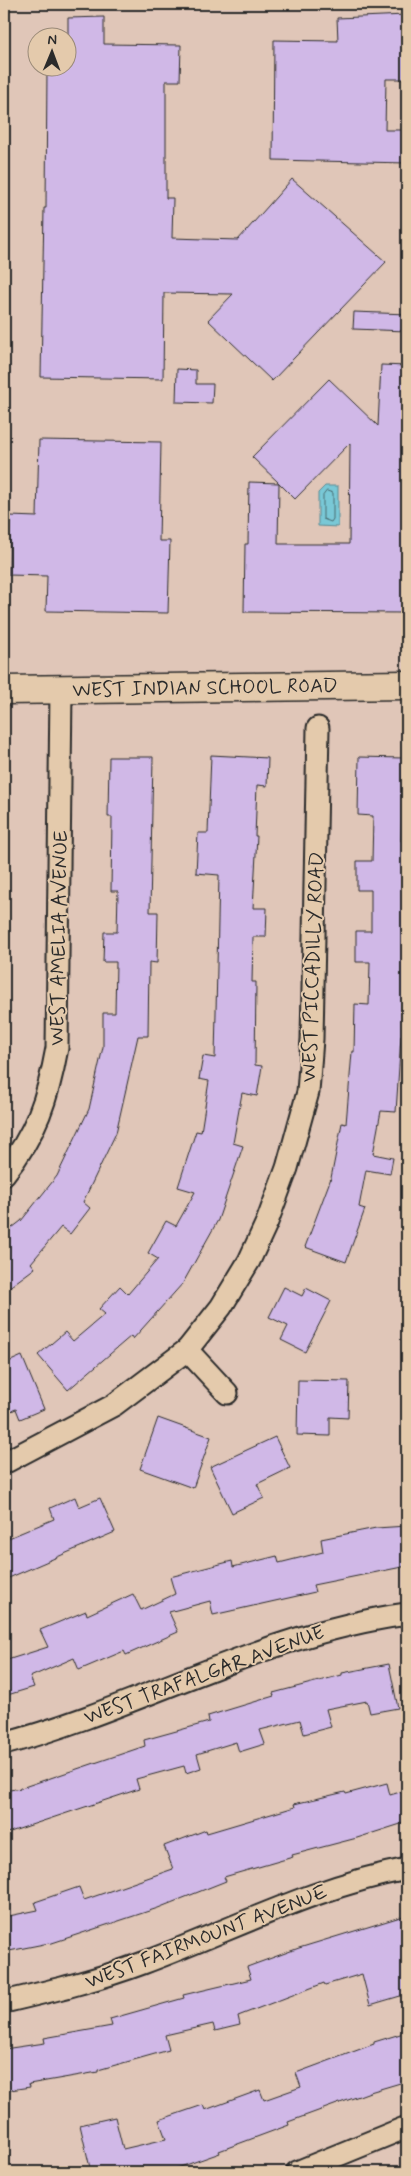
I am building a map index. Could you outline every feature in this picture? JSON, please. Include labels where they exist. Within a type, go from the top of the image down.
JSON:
[{"type":"main road","name":"WEST INDIAN SCHOOL ROAD","points":[[4,690],[407,685]]},
{"type":"street","name":"WEST AMELIA AVENUE","points":[[4,1174],[29,1140],[42,1112],[51,1081],[57,1048],[61,689]]},
{"type":"street","name":"WEST PICCADILLY ROAD","points":[[4,1463],[114,1405],[187,1350],[221,1307],[249,1262],[287,1168],[308,1092],[312,1040],[318,728]]},
{"type":"street","points":[[187,1350],[227,1392]]},
{"type":"street","name":"WEST TRAFALGAR AVENUE","points":[[4,1744],[62,1726],[283,1642],[336,1627],[407,1614]]},
{"type":"street","name":"WEST FAIRMOUNT AVENUE","points":[[4,2002],[85,1982],[141,1964],[324,1890],[407,1869]]},
{"type":"street","points":[[297,2172],[407,2127]]},
{"type":"water","points":[[325,486],[338,486],[338,527],[318,526],[318,493]]},
{"type":"building","points":[[406,15],[407,79],[386,79],[385,130],[407,130],[407,163],[273,160],[274,40],[338,41],[337,18]]},
{"type":"building","points":[[104,17],[104,44],[181,45],[180,81],[166,81],[166,198],[173,198],[172,238],[238,240],[292,179],[386,262],[272,381],[208,320],[233,294],[164,293],[163,379],[41,377],[44,208],[46,208],[47,78],[78,78],[78,28],[68,28],[68,18]]},
{"type":"building","points":[[354,312],[407,314],[407,331],[353,329]]},
{"type":"building","points":[[381,365],[407,366],[407,613],[244,612],[245,544],[248,544],[249,482],[279,483],[252,457],[329,379],[378,426]],"holes":[[[350,443],[349,544],[278,544],[279,483],[295,499]]]},
{"type":"building","points":[[177,369],[196,370],[196,384],[213,384],[212,403],[176,402]]},
{"type":"building","points":[[39,440],[161,442],[159,541],[170,541],[168,613],[46,611],[47,576],[9,575],[10,516],[37,517]]},
{"type":"building","points":[[211,755],[268,758],[267,786],[257,785],[255,836],[257,836],[253,908],[267,908],[266,937],[253,937],[252,982],[256,982],[255,1065],[262,1066],[257,1096],[242,1093],[233,1143],[243,1146],[218,1220],[183,1283],[133,1339],[131,1336],[68,1390],[38,1355],[65,1332],[73,1341],[105,1314],[99,1309],[120,1286],[128,1294],[158,1259],[148,1253],[166,1221],[176,1226],[195,1192],[178,1187],[196,1131],[201,1132],[209,1081],[199,1079],[203,1056],[215,1058],[219,875],[196,873],[198,833],[208,833]]},
{"type":"building","points":[[109,757],[153,757],[150,912],[158,912],[157,963],[149,962],[148,1036],[138,1036],[116,1133],[83,1202],[90,1208],[70,1234],[61,1227],[31,1263],[35,1268],[4,1291],[4,1234],[21,1221],[57,1176],[89,1109],[103,1047],[103,1013],[115,1013],[116,962],[103,962],[104,932],[117,932],[118,891],[111,891],[112,817],[108,817]]},
{"type":"building","points":[[359,757],[403,758],[401,841],[406,841],[407,891],[403,1036],[401,1036],[396,1112],[381,1111],[373,1154],[393,1158],[390,1174],[366,1170],[359,1207],[365,1209],[346,1262],[305,1247],[331,1178],[342,1123],[346,1124],[352,1052],[354,1052],[355,1004],[369,1005],[370,962],[356,962],[356,931],[371,931],[371,890],[357,890],[357,861],[372,861],[373,816],[358,815]]},
{"type":"building","points":[[284,1287],[302,1296],[306,1288],[331,1301],[305,1352],[281,1340],[288,1326],[269,1317]]},
{"type":"building","points":[[22,1356],[44,1409],[20,1419],[16,1409],[4,1414],[4,1364]]},
{"type":"building","points":[[298,1380],[349,1381],[348,1418],[330,1417],[330,1436],[297,1435]]},
{"type":"building","points":[[158,1418],[211,1437],[193,1488],[140,1469]]},
{"type":"building","points":[[275,1437],[290,1468],[257,1484],[264,1498],[232,1513],[210,1467]]},
{"type":"building","points":[[75,1497],[79,1507],[100,1498],[115,1532],[4,1580],[4,1540],[54,1519],[50,1508]]},
{"type":"building","points":[[407,1526],[407,1566],[313,1585],[315,1592],[213,1615],[210,1601],[169,1612],[178,1632],[126,1655],[124,1651],[79,1670],[74,1658],[30,1677],[34,1687],[4,1696],[4,1661],[48,1647],[40,1630],[86,1611],[87,1615],[133,1594],[141,1610],[175,1594],[170,1577],[232,1561],[233,1567],[277,1556],[279,1563],[323,1552],[321,1539],[376,1528]]},
{"type":"building","points":[[389,1664],[398,1708],[370,1713],[367,1701],[326,1709],[331,1727],[304,1734],[300,1720],[260,1730],[265,1744],[239,1752],[236,1742],[197,1754],[201,1768],[186,1773],[184,1766],[136,1779],[139,1789],[4,1834],[4,1791],[21,1788],[145,1746],[144,1740],[209,1722],[208,1716],[274,1696],[273,1693],[342,1675],[342,1673]]},
{"type":"building","points":[[387,1783],[390,1795],[407,1790],[407,1822],[224,1877],[226,1881],[158,1908],[49,1944],[4,1952],[4,1917],[38,1910],[35,1902],[79,1887],[84,1900],[173,1869],[164,1846],[206,1830],[207,1833],[295,1807],[294,1804],[345,1792],[346,1794]]},
{"type":"building","points":[[407,1915],[407,1994],[370,2005],[362,1974],[325,1985],[324,1983],[238,2016],[240,2025],[215,2031],[213,2024],[165,2035],[169,2050],[98,2070],[98,2072],[29,2084],[30,2087],[4,2091],[4,2049],[45,2043],[44,2038],[112,2026],[110,2019],[184,1998],[183,1995],[251,1979],[247,1967],[299,1948]]},
{"type":"building","points":[[407,2032],[407,2081],[370,2092],[288,2122],[289,2125],[219,2151],[220,2153],[166,2172],[91,2172],[80,2125],[115,2117],[123,2149],[166,2139],[159,2120],[203,2105],[205,2110],[260,2090],[264,2100],[301,2087],[296,2073],[374,2044],[374,2042]]}]
